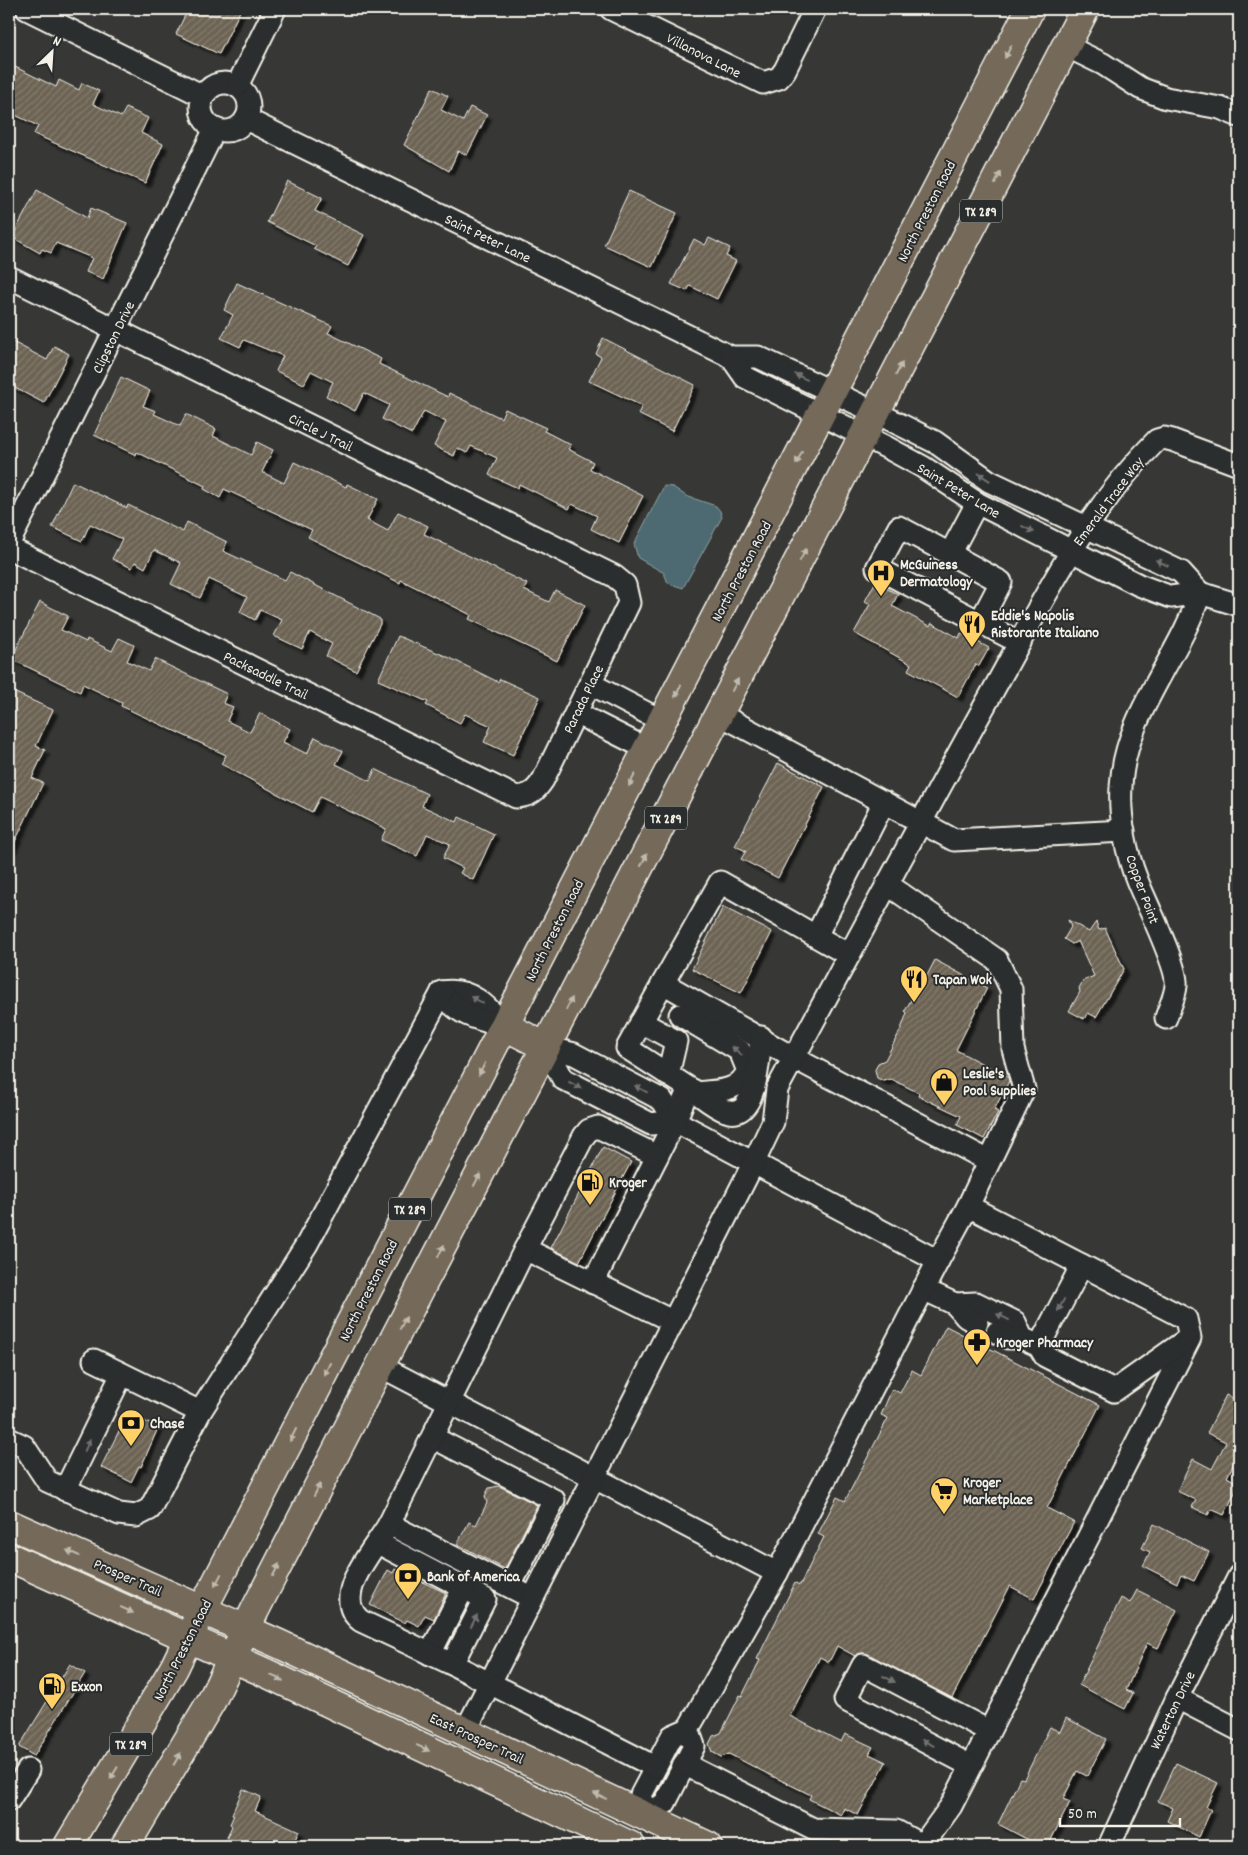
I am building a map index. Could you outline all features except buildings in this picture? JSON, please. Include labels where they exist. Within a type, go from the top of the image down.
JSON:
[{"type":"main road","name":"North Preston Road","points":[[68,1846],[128,1750],[189,1638],[662,721],[828,404],[1030,9]]},
{"type":"main road","name":"TX 289","points":[[125,1846],[212,1700],[246,1629],[380,1366],[877,413],[1085,9]]},
{"type":"main road","points":[[505,1026],[546,1047]]},
{"type":"main road","name":"Prosper Trail","points":[[9,1524],[246,1629]]},
{"type":"main road","name":"Prosper Trail","points":[[9,1557],[232,1658]]},
{"type":"main road","name":"East Prosper Trail","points":[[246,1629],[708,1846]]},
{"type":"main road","points":[[232,1658],[630,1846],[644,1817]]},
{"type":"street","points":[[27,9],[203,96]]},
{"type":"street","points":[[237,86],[275,9]]},
{"type":"street","name":"Villanova Lane","points":[[611,9],[763,83],[779,78],[785,70],[815,9]]},
{"type":"street","points":[[1066,46],[1104,64],[1140,88],[1166,98],[1220,108],[1239,116]]},
{"type":"street","points":[[230,83],[237,86],[248,100],[249,106],[246,119],[236,129],[229,131],[215,129],[204,121],[200,109],[206,90],[217,84],[230,83]]},
{"type":"street","name":"Saint Peter Lane","points":[[246,119],[731,357],[758,357],[828,404],[864,436],[923,467],[977,503],[1070,551],[1140,585],[1171,597],[1200,592]]},
{"type":"street","name":"Clipston Drive","points":[[9,543],[215,129]]},
{"type":"street","name":"Circle J Trail","points":[[9,277],[614,576],[624,585],[628,593]]},
{"type":"street","name":"Saint Peter Lane","points":[[828,404],[877,413],[935,442],[989,481],[1181,572],[1200,592],[1239,605]]},
{"type":"street","name":"Emerald Trace Way","points":[[465,1732],[753,1164],[773,1122],[777,1089],[920,822],[1084,527],[1117,483],[1157,440],[1164,438],[1239,465]]},
{"type":"street","points":[[950,554],[977,503]]},
{"type":"street","points":[[980,622],[1001,582],[899,526],[877,568],[1020,643]]},
{"type":"street","name":"Packsaddle Trail","points":[[9,548],[504,792],[516,796],[526,796]]},
{"type":"street","name":"Copper Point","points":[[1166,1018],[1177,984],[1167,950],[1136,878],[1124,831],[1120,788],[1126,751],[1147,699],[1192,617],[1200,592]]},
{"type":"street","name":"Parada Place","points":[[526,796],[536,792],[543,780],[625,612],[629,603],[628,593]]},
{"type":"street","points":[[591,684],[662,721]]},
{"type":"street","points":[[576,713],[648,750]]},
{"type":"street","points":[[720,714],[954,840],[1124,831]]},
{"type":"street","points":[[816,936],[884,802]]},
{"type":"street","points":[[761,1037],[754,1089],[745,1106],[735,1112],[726,1112],[627,1048],[641,1022],[666,1002],[720,882],[849,955]]},
{"type":"street","points":[[688,1730],[694,1746],[665,1803],[644,1817],[641,1795],[655,1767],[672,1736],[688,1730],[777,1573],[923,1289],[968,1206],[1024,1089],[1013,1049],[1010,989],[997,960],[887,884]]},
{"type":"street","points":[[9,1439],[24,1446],[47,1481],[119,1514],[136,1516],[144,1513],[156,1502],[200,1412],[307,1244],[442,992],[449,1005],[477,1019],[505,1026]]},
{"type":"street","points":[[666,1002],[761,1037],[794,1058],[989,1161]]},
{"type":"street","points":[[666,1002],[740,1050],[748,1071],[742,1083],[733,1088],[693,1090]]},
{"type":"street","points":[[641,1022],[676,1041],[668,1075]]},
{"type":"street","points":[[546,1047],[566,1080],[651,1124],[675,1121],[938,1261]]},
{"type":"street","points":[[593,1283],[675,1121],[693,1090]]},
{"type":"street","points":[[655,1767],[452,1664],[361,1621],[352,1611],[349,1596],[350,1588],[370,1551],[378,1543],[389,1524],[434,1438],[524,1249],[589,1130],[598,1127],[607,1130],[657,1156]]},
{"type":"street","points":[[684,1764],[814,1829],[896,1831],[922,1846],[951,1806],[1190,1338],[1186,1319],[968,1206]]},
{"type":"street","points":[[524,1249],[672,1322]]},
{"type":"street","points":[[1031,1342],[1082,1265]]},
{"type":"street","points":[[923,1289],[955,1304],[966,1317],[978,1323]]},
{"type":"street","points":[[955,1304],[976,1304],[1015,1322],[1045,1356],[1114,1391],[1190,1338]]},
{"type":"street","points":[[997,1332],[1008,1338],[1031,1342]]},
{"type":"street","points":[[94,1360],[200,1412]]},
{"type":"street","points":[[380,1366],[777,1573]]},
{"type":"street","points":[[65,1490],[122,1374]]},
{"type":"street","points":[[434,1438],[554,1500],[510,1586]]},
{"type":"street","points":[[389,1524],[532,1598]]},
{"type":"street","points":[[378,1543],[485,1599],[452,1664]]},
{"type":"street","name":"Waterton Drive","points":[[1108,1846],[1177,1698],[1239,1576]]},
{"type":"street","points":[[430,1654],[464,1587]]},
{"type":"street","points":[[971,1766],[845,1700],[863,1665],[989,1731]]},
{"type":"street","points":[[1177,1698],[1239,1730]]},
{"type":"street","points":[[9,1798],[28,1770]]},
{"type":"water","points":[[664,486],[673,487],[686,496],[716,506],[722,517],[683,588],[668,583],[664,573],[638,558],[634,544]]},
{"type":"place","name":"McGuiness Dermatology","points":[[881,597]]},
{"type":"place","name":"Eddie's Napolis Ristorante Italiano","points":[[972,648]]},
{"type":"place","name":"Tapan Wok","points":[[914,1003]]},
{"type":"place","name":"Leslie's Pool Supplies","points":[[944,1106]]},
{"type":"place","name":"Kroger","points":[[590,1206]]},
{"type":"place","name":"Kroger Pharmacy","points":[[977,1366]]},
{"type":"place","name":"Chase","points":[[131,1447]]},
{"type":"place","name":"Kroger Marketplace","points":[[944,1515]]},
{"type":"place","name":"Bank of America","points":[[408,1600]]},
{"type":"place","name":"Exxon","points":[[52,1710]]}]
